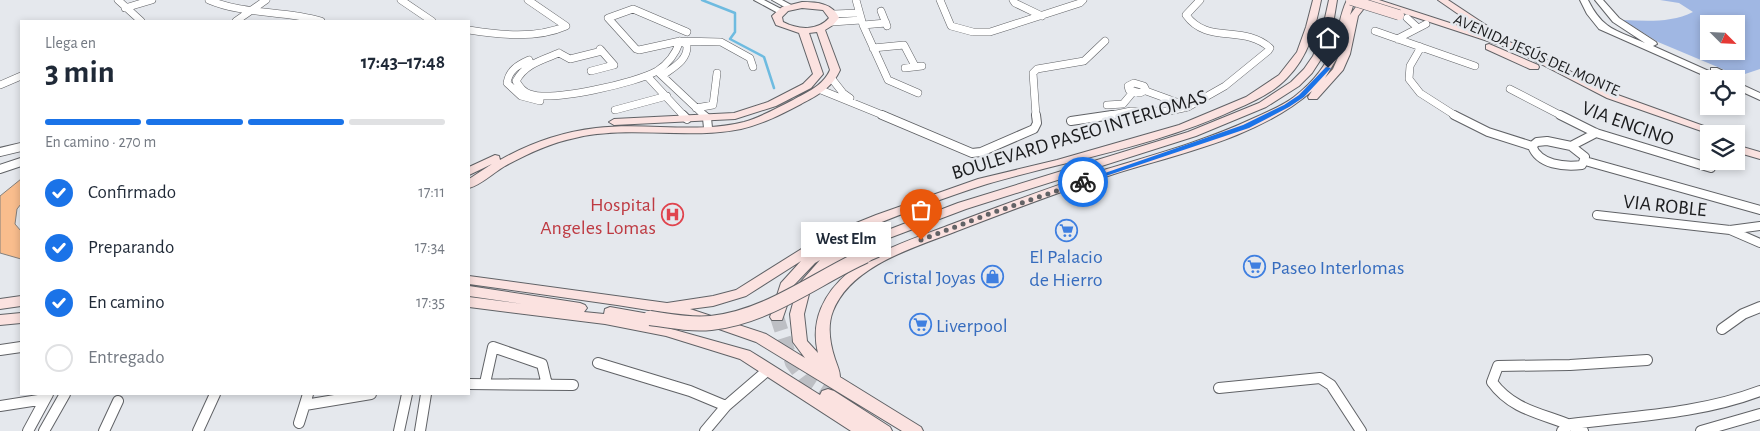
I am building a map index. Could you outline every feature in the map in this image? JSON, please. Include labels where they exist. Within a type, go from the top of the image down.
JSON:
[{"type":"main road","name":"BOULEVARD PASEO INTERLOMAS","points":[[667,308],[713,301],[741,293],[824,241],[880,218],[982,182],[1183,127],[1250,99],[1282,77],[1302,53],[1311,27],[1317,0]]},
{"type":"main road","name":"BOULEVARD PASEO INTERLOMAS","points":[[832,389],[800,342],[798,314],[805,285],[825,263],[863,243],[944,212],[1068,171],[1192,134],[1227,122],[1264,105],[1298,82],[1318,56],[1327,30],[1333,0]]},
{"type":"main road","points":[[832,389],[823,350],[822,327],[829,304],[850,278],[862,268],[904,247],[989,214],[1246,126],[1287,106],[1302,96],[1328,68],[1336,52],[1341,37],[1344,14],[1351,0]]},
{"type":"main road","name":"AVENIDA JESÚS DEL MONTE","points":[[1351,0],[1403,15]]},
{"type":"main road","points":[[1313,98],[1338,70],[1346,54],[1354,16],[1366,0]]},
{"type":"main road","name":"AVENIDA JESÚS DEL MONTE","points":[[1370,0],[1425,24],[1443,26],[1510,51],[1611,96],[1700,127]]},
{"type":"main road","points":[[1430,0],[1443,4],[1464,15],[1510,51]]},
{"type":"main road","points":[[809,2],[825,8],[833,18],[820,28],[802,31],[779,24],[777,16],[781,11],[793,4],[809,2]]},
{"type":"main road","points":[[1425,24],[1444,15],[1443,4]]},
{"type":"main road","points":[[474,171],[508,151],[551,133],[594,123],[687,119],[739,126],[759,120],[821,90],[832,79],[835,70],[820,28]]},
{"type":"main road","points":[[474,171],[554,140],[594,132],[708,123],[754,111],[807,86],[815,80],[818,74],[817,66],[802,31]]},
{"type":"main road","name":"AVENIDA JESÚS DEL MONTE","points":[[1510,51],[1597,99],[1700,136]]},
{"type":"main road","points":[[1745,142],[1760,147]]},
{"type":"main road","points":[[1745,151],[1760,156]]},
{"type":"main road","points":[[470,183],[502,161]]},
{"type":"main road","points":[[1026,194],[1068,171]]},
{"type":"main road","points":[[777,317],[788,283],[810,260],[842,243],[1024,172]]},
{"type":"main road","points":[[470,291],[678,322],[711,323],[751,315],[832,272],[877,251],[972,212],[1092,175],[1111,172]]},
{"type":"main road","points":[[470,280],[667,308],[740,330],[761,338],[832,389],[884,431]]},
{"type":"main road","points":[[0,304],[20,301]]},
{"type":"main road","points":[[470,302],[614,321],[667,331],[744,355],[864,431]]},
{"type":"main road","points":[[0,320],[20,318]]},
{"type":"main road","points":[[724,349],[732,350],[741,347],[746,341],[746,334],[740,330]]},
{"type":"main road","points":[[832,389],[915,431]]},
{"type":"street","points":[[118,0],[140,20]]},
{"type":"street","points":[[125,8],[152,0]]},
{"type":"street","points":[[208,0],[226,7],[303,19]]},
{"type":"street","points":[[238,20],[266,0]]},
{"type":"street","points":[[402,0],[431,20]]},
{"type":"street","points":[[470,30],[506,34],[556,31],[566,26],[528,0]]},
{"type":"street","points":[[758,0],[781,11]]},
{"type":"street","points":[[776,0],[793,4]]},
{"type":"street","points":[[856,0],[861,19],[888,80],[918,93]]},
{"type":"street","points":[[940,0],[951,26],[962,31],[986,33],[1042,16],[1080,3],[1083,0]]},
{"type":"street","points":[[1013,0],[1015,3],[1042,16]]},
{"type":"street","points":[[1070,120],[1089,121],[1131,111],[1183,109],[1247,72],[1268,51],[1270,48],[1257,38],[1214,32],[1192,24],[1186,15],[1200,0]]},
{"type":"street","points":[[1584,0],[1596,22],[1602,27],[1700,70]]},
{"type":"street","points":[[1599,0],[1608,14],[1623,26],[1654,44],[1715,70]]},
{"type":"street","points":[[687,32],[633,9],[608,18],[636,49],[639,50],[680,41],[723,43],[750,58],[753,67]]},
{"type":"street","points":[[833,18],[861,19],[887,25],[881,11]]},
{"type":"street","points":[[1397,38],[1425,24]]},
{"type":"street","points":[[1602,27],[1618,29],[1623,26]]},
{"type":"street","points":[[1375,30],[1475,66]]},
{"type":"street","points":[[591,71],[614,64],[601,50],[570,59],[559,53],[533,59],[518,65],[508,75],[508,83],[516,94],[525,100],[544,102],[599,93],[649,78],[677,64],[686,54],[687,44],[680,41]]},
{"type":"street","points":[[821,90],[856,103],[962,150],[972,153],[981,152],[1034,129],[1037,123],[1032,78],[1033,73],[1037,69],[1084,61],[1105,41]]},
{"type":"street","points":[[873,48],[904,45],[918,66],[905,68]]},
{"type":"street","points":[[1421,47],[1414,55],[1409,69],[1409,80],[1414,88],[1427,98],[1488,132],[1532,146]]},
{"type":"street","points":[[589,55],[602,68]]},
{"type":"street","points":[[660,73],[696,108],[708,123]]},
{"type":"street","points":[[696,108],[713,105],[717,73]]},
{"type":"street","points":[[0,85],[20,76]]},
{"type":"street","points":[[649,78],[687,119]]},
{"type":"street","points":[[832,79],[843,93],[856,103]]},
{"type":"street","points":[[1745,83],[1760,89]]},
{"type":"street","points":[[1745,89],[1760,96]]},
{"type":"street","name":"VIA ENCINO","points":[[1510,90],[1596,133],[1700,165]]},
{"type":"street","points":[[1107,105],[1121,105],[1126,103],[1133,92],[1146,91],[1179,103],[1196,103]]},
{"type":"street","points":[[615,110],[667,96]]},
{"type":"street","points":[[1160,96],[1164,103],[1162,111]]},
{"type":"street","points":[[1571,146],[1596,133]]},
{"type":"street","points":[[1532,146],[1537,142],[1546,141],[1571,146],[1585,157],[1586,161],[1760,210]]},
{"type":"street","points":[[1532,146],[1538,156],[1556,164],[1576,166],[1582,165],[1586,161]]},
{"type":"street","points":[[0,152],[20,147]]},
{"type":"street","points":[[0,169],[20,162]]},
{"type":"street","name":"VIA ROBLE","points":[[1597,215],[1730,230],[1760,226]]},
{"type":"street","name":"VIA ROBLE","points":[[1730,230],[1760,243]]},
{"type":"street","points":[[1722,329],[1743,314],[1760,307]]},
{"type":"street","points":[[0,350],[20,347]]},
{"type":"street","points":[[485,383],[493,347],[542,364],[547,385]]},
{"type":"street","points":[[1583,431],[1567,428],[1504,397],[1492,382],[1498,366],[1570,365],[1647,360]]},
{"type":"street","points":[[598,364],[690,391],[726,406]]},
{"type":"street","points":[[705,431],[726,406],[768,370]]},
{"type":"street","points":[[1219,388],[1320,378],[1331,385],[1361,431]]},
{"type":"street","points":[[470,384],[574,385]]},
{"type":"street","points":[[1567,428],[1616,418],[1666,414],[1732,402],[1760,391]]},
{"type":"street","points":[[44,431],[64,395]]},
{"type":"street","points":[[198,431],[215,395]]},
{"type":"street","points":[[299,422],[306,399],[357,395]]},
{"type":"street","points":[[399,431],[407,395]]},
{"type":"street","points":[[420,431],[426,395]]},
{"type":"street","points":[[0,406],[47,397]]},
{"type":"street","points":[[28,431],[47,397]]},
{"type":"street","points":[[104,431],[118,401]]},
{"type":"street","points":[[1701,431],[1760,414]]},
{"type":"shaded area","points":[[1660,0],[1760,0],[1760,69],[1745,74],[1745,70],[1725,70],[1701,60],[1745,60],[1745,15],[1700,15],[1700,60],[1658,42],[1623,20],[1667,20],[1693,12],[1679,3]]},
{"type":"building","points":[[20,180],[20,205],[17,209],[15,224],[20,230],[20,259],[0,253],[0,196]]},
{"type":"waterway","points":[[702,0],[735,13],[735,32],[730,39],[764,57],[774,88]]},
{"type":"tunnel","points":[[777,317],[792,363],[804,379],[828,395]]},
{"type":"way so far","points":[[921,240],[989,214],[1083,182]]},
{"type":"place","name":"Hospital Angeles Lomas","points":[[672,215]]},
{"type":"place","name":"El Palacio de Hierro","points":[[1066,230]]},
{"type":"place","name":"West Elm","points":[[921,240]]},
{"type":"place","name":"Paseo Interlomas","points":[[1255,267]]},
{"type":"place","name":"Cristal Joyas","points":[[992,277]]},
{"type":"place","name":"Liverpool","points":[[920,325]]},
{"type":"route","points":[[1083,182],[1246,126],[1287,106],[1302,96],[1328,68]]}]
